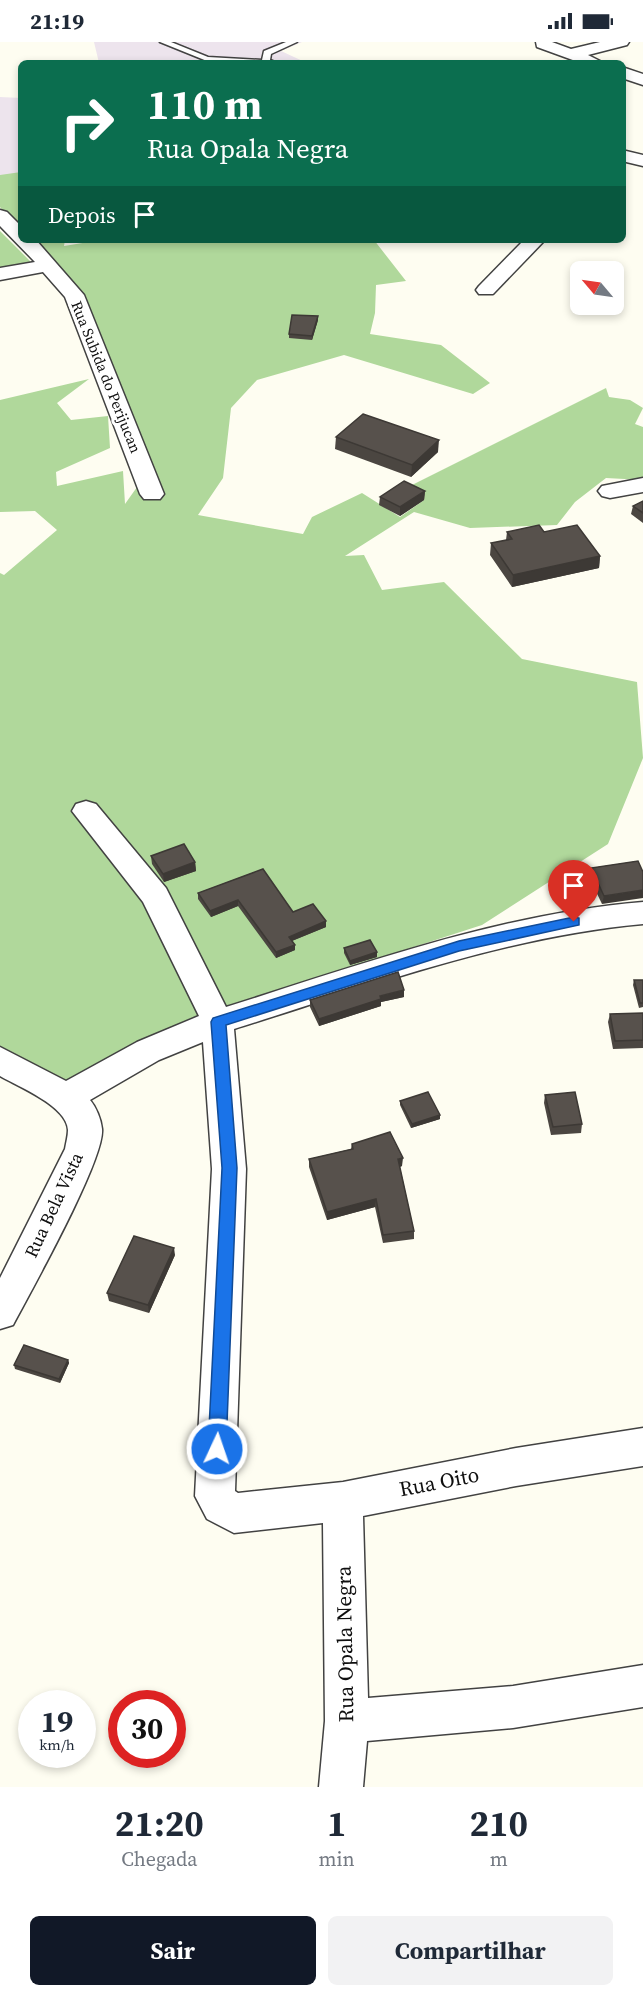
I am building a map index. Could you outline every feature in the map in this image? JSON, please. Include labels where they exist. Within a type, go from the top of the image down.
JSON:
[{"type":"street","points":[[569,54],[621,42]]},
{"type":"street","points":[[543,44],[587,60]]},
{"type":"street","points":[[626,74],[643,80]]},
{"type":"street","points":[[0,216],[18,233]]},
{"type":"street","name":"Rua Subida do Perijucan","points":[[29,243],[74,295],[152,494]]},
{"type":"street","points":[[486,290],[532,243]]},
{"type":"street","points":[[0,274],[48,265]]},
{"type":"street","points":[[610,491],[643,485]]},
{"type":"street","points":[[86,811],[155,896],[218,1022]]},
{"type":"street","points":[[0,1060],[66,1097],[148,1051],[218,1022],[459,946],[597,917],[643,913]]},
{"type":"street","name":"Rua Oito","points":[[218,1022],[229,1168],[215,1496],[221,1505],[234,1513],[343,1501],[516,1467],[643,1447]]},
{"type":"street","name":"Rua Bela Vista","points":[[1,1306],[39,1241],[82,1149],[85,1130],[80,1111],[66,1097]]},
{"type":"street","name":"Rua Opala Negra","points":[[341,1787],[347,1721],[343,1501]]},
{"type":"street","points":[[347,1721],[513,1707],[643,1686]]},
{"type":"lane","points":[[164,42],[207,59],[222,60]]},
{"type":"lane","points":[[267,60],[267,53],[293,42]]},
{"type":"shaded area","points":[[94,42],[302,42],[281,51],[300,60],[98,60]]},
{"type":"shaded area","points":[[0,97],[18,98],[18,180],[0,184]]},
{"type":"green space","points":[[18,172],[18,229],[0,207],[0,175]]},
{"type":"green space","points":[[0,231],[32,263],[0,269]]},
{"type":"green space","points":[[29,243],[64,243],[64,246],[82,243],[376,243],[406,281],[376,285],[375,313],[370,334],[441,345],[490,383],[473,394],[344,355],[257,380],[231,408],[223,478],[198,515],[303,534],[312,517],[362,493],[400,517],[424,500],[404,489],[606,388],[609,397],[630,400],[643,408],[635,424],[643,427],[643,480],[606,478],[575,502],[557,525],[470,528],[414,512],[345,556],[364,555],[382,590],[444,582],[522,659],[637,682],[643,758],[608,844],[482,925],[200,1016],[151,1036],[66,1080],[0,1051],[0,573],[4,575],[57,530],[35,511],[0,512],[0,400],[89,379],[57,403],[71,420],[108,416],[110,448],[56,472],[57,486],[123,471],[125,504],[152,466],[74,295]]},
{"type":"building","points":[[292,315],[318,316],[312,336],[289,334]]},
{"type":"building","points":[[363,414],[439,440],[412,465],[336,437]]},
{"type":"building","points":[[404,481],[425,491],[400,507],[380,497]]},
{"type":"building","points":[[643,501],[643,513],[633,506]]},
{"type":"building","points":[[539,525],[544,532],[577,525],[600,556],[513,575],[491,543],[512,539],[507,532]]},
{"type":"building","points":[[184,844],[195,862],[163,874],[151,856]]},
{"type":"building","points":[[638,861],[643,872],[643,890],[604,896],[591,868]]},
{"type":"building","points":[[263,869],[293,912],[313,904],[326,921],[289,937],[295,945],[276,952],[238,900],[210,911],[198,893]]},
{"type":"building","points":[[370,940],[377,952],[350,961],[344,948]]},
{"type":"building","points":[[398,972],[404,990],[380,996],[381,999],[319,1019],[310,1000]]},
{"type":"building","points":[[634,980],[643,980],[643,1003],[640,1003]]},
{"type":"building","points":[[643,1013],[643,1040],[615,1041],[610,1014]]},
{"type":"building","points":[[428,1092],[440,1115],[412,1124],[400,1101]]},
{"type":"building","points":[[575,1092],[582,1124],[553,1127],[545,1095]]},
{"type":"building","points":[[390,1132],[403,1158],[398,1159],[414,1231],[383,1235],[376,1199],[327,1212],[309,1159],[353,1149],[352,1144]]},
{"type":"building","points":[[134,1236],[174,1248],[148,1305],[107,1293]]},
{"type":"building","points":[[24,1345],[68,1360],[59,1379],[14,1365]]},
{"type":"route","points":[[217,1449],[229,1168],[218,1022],[459,946],[574,922]]}]
